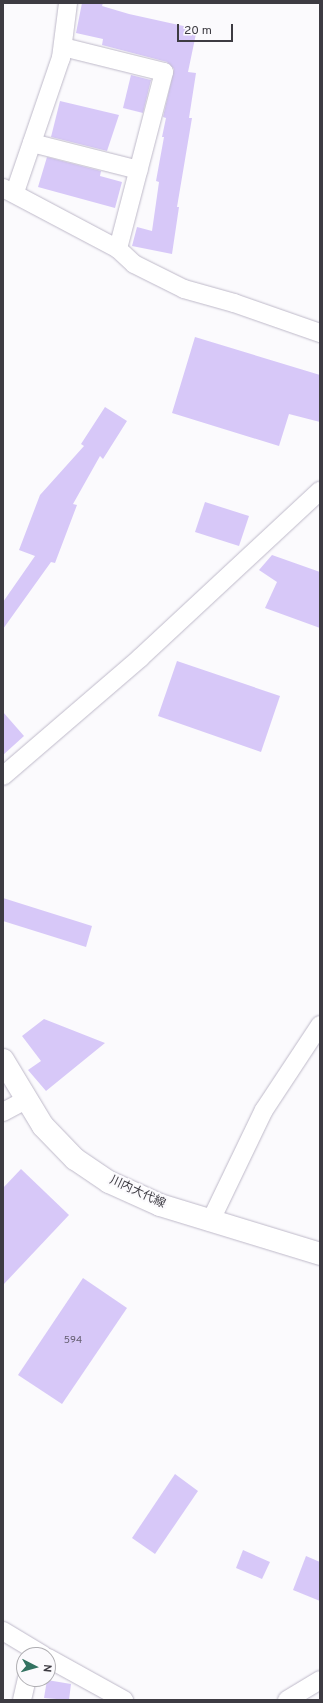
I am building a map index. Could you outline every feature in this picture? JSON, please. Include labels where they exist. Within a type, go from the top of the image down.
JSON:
[{"type":"main road","name":"川内大代線","points":[[3,1060],[43,1126],[75,1159],[103,1178],[160,1205],[210,1222],[320,1254]]},
{"type":"street","points":[[68,3],[63,47],[32,142],[9,190],[118,249],[134,264],[184,290],[234,303],[320,333]]},
{"type":"street","points":[[63,47],[164,72],[118,249]]},
{"type":"street","points":[[32,142],[139,170]]},
{"type":"street","points":[[3,776],[140,658],[320,491]]},
{"type":"street","points":[[210,1222],[264,1110],[320,1026]]},
{"type":"street","points":[[3,1112],[27,1099]]},
{"type":"street","points":[[3,1631],[28,1647]]},
{"type":"street","points":[[56,1663],[124,1700]]},
{"type":"street","points":[[287,1700],[320,1680]]},
{"type":"street","points":[[22,1700],[25,1687]]},
{"type":"building","points":[[82,3],[103,3],[102,6],[129,14],[197,29],[188,72],[196,73],[189,118],[192,118],[177,207],[179,207],[172,254],[132,246],[137,227],[152,231],[159,182],[156,181],[166,118],[163,117],[174,69],[167,62],[102,45],[103,39],[76,33]]},
{"type":"building","points":[[131,75],[151,80],[143,113],[123,108]]},
{"type":"building","points":[[60,101],[119,115],[107,151],[51,137]]},
{"type":"building","points":[[47,157],[101,171],[100,176],[122,182],[115,208],[38,187]]},
{"type":"building","points":[[195,337],[320,375],[320,422],[289,414],[279,446],[172,413]]},
{"type":"building","points":[[105,407],[127,421],[103,459],[100,456],[73,504],[77,505],[55,563],[51,562],[3,629],[3,602],[35,556],[19,550],[40,495],[84,446],[81,444]]},
{"type":"building","points":[[205,502],[249,516],[239,546],[195,532]]},
{"type":"building","points":[[272,555],[320,572],[320,628],[265,608],[277,582],[259,570]]},
{"type":"building","points":[[177,661],[280,696],[261,752],[158,716]]},
{"type":"building","points":[[3,712],[24,736],[3,755]]},
{"type":"building","points":[[3,898],[92,926],[86,947],[3,921]]},
{"type":"building","points":[[44,1019],[105,1043],[46,1091],[28,1070],[41,1061],[22,1036]]},
{"type":"building","points":[[21,1169],[69,1215],[3,1285],[3,1188]]},
{"type":"building","points":[[83,1278],[127,1308],[62,1404],[18,1375]]},
{"type":"building","points":[[175,1474],[198,1491],[155,1554],[132,1538]]},
{"type":"building","points":[[243,1550],[270,1562],[262,1579],[236,1568]]},
{"type":"building","points":[[306,1556],[320,1562],[320,1601],[293,1590]]},
{"type":"building","points":[[56,1682],[71,1684],[69,1700],[44,1698],[46,1687],[56,1687]]}]
